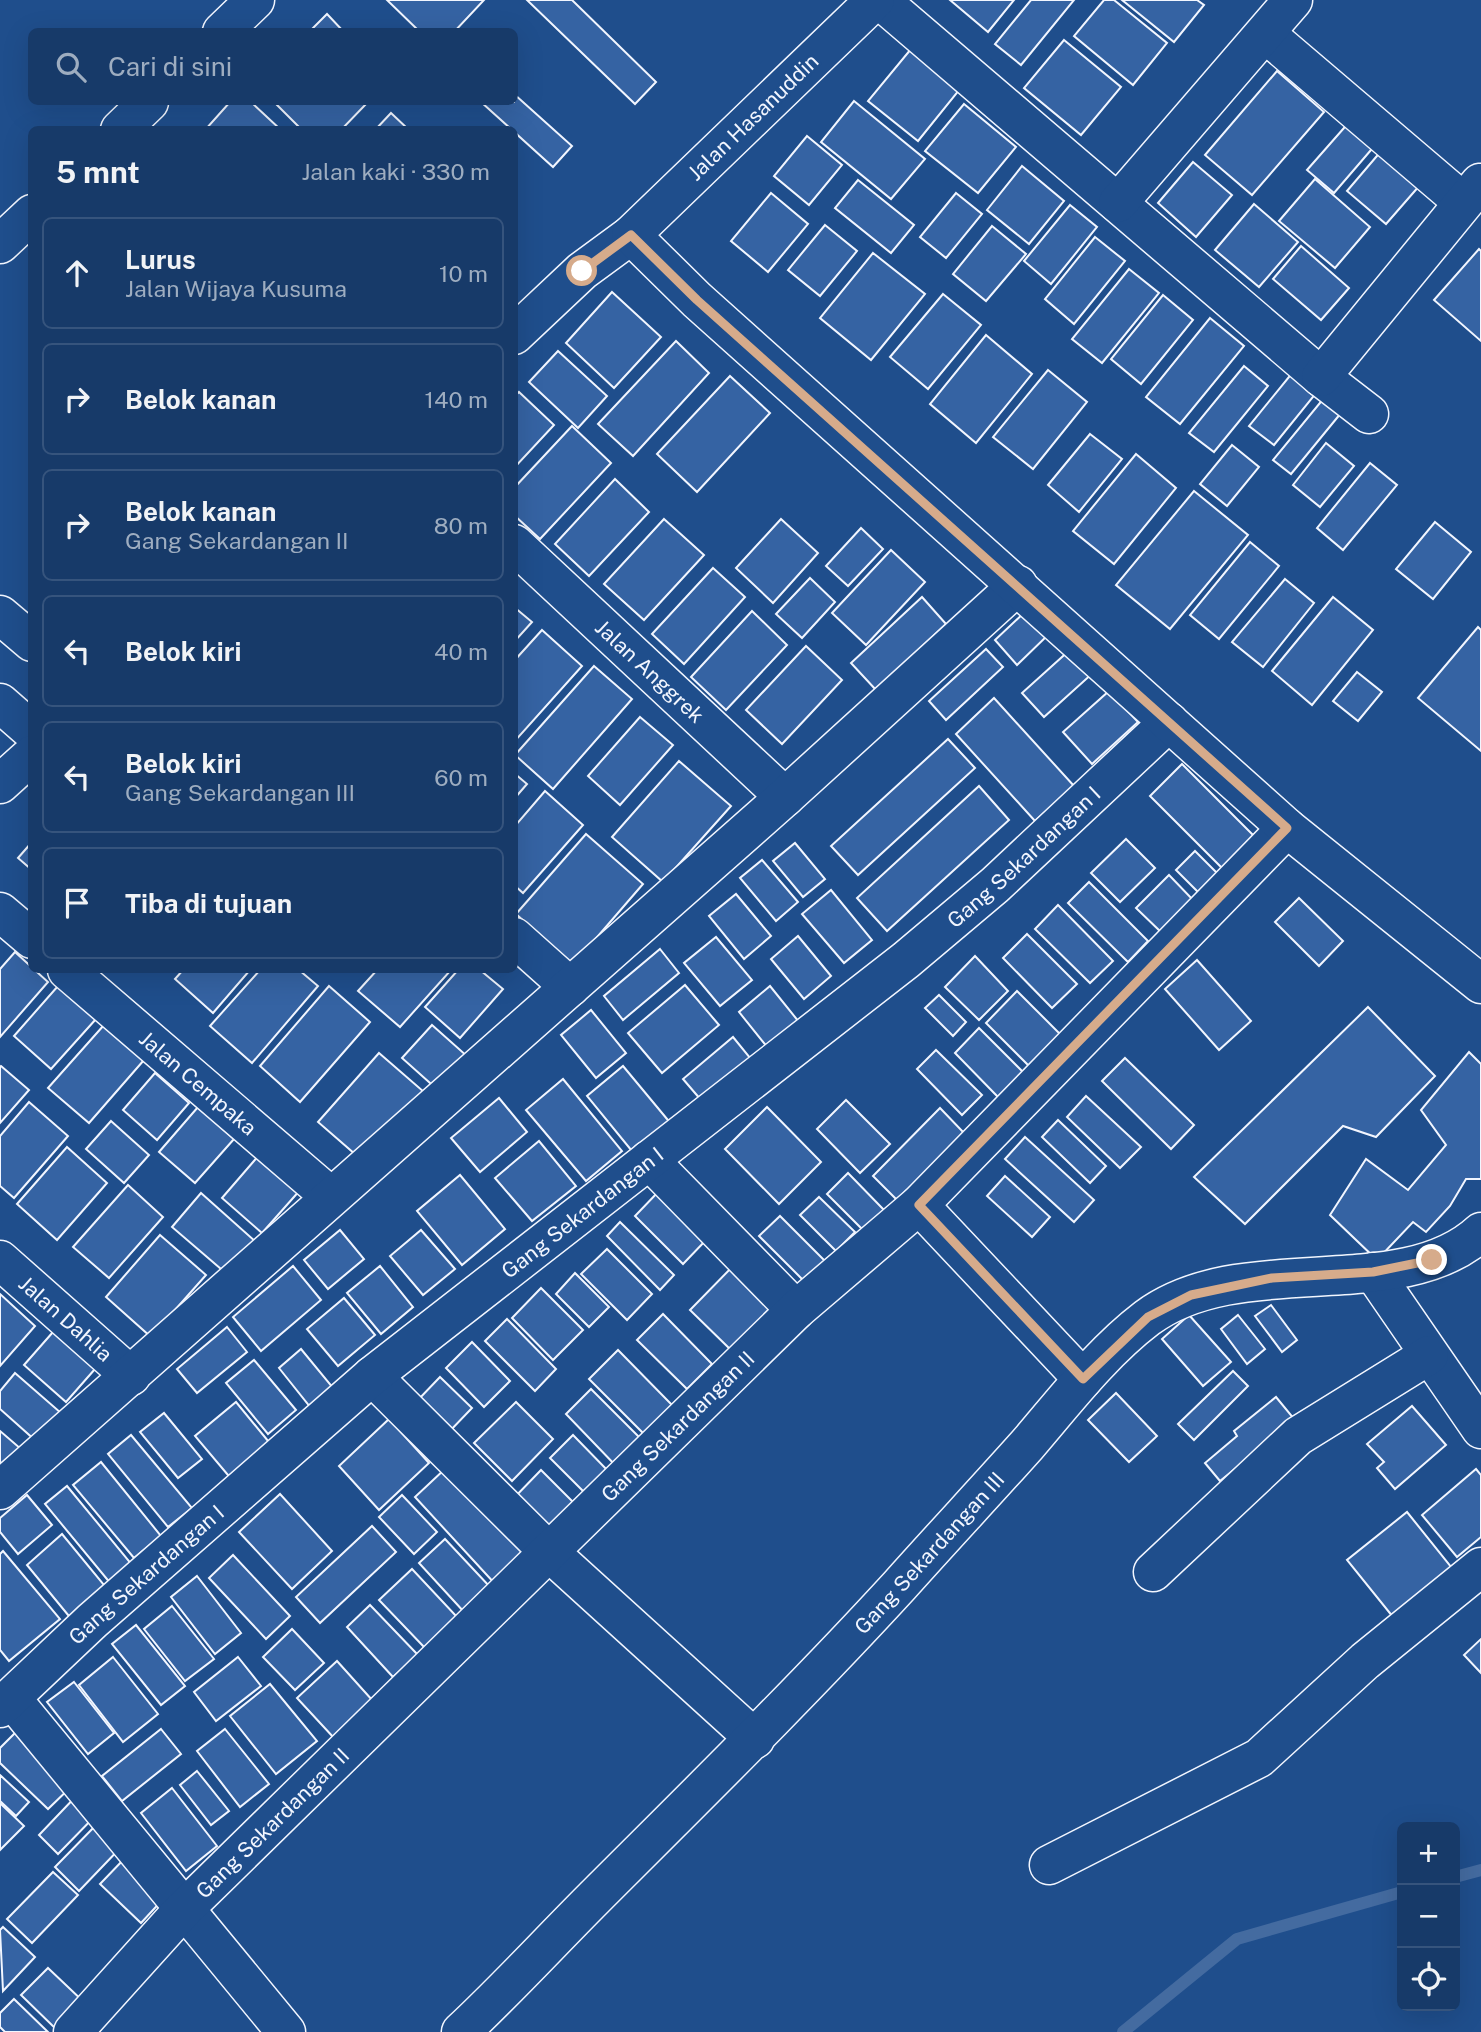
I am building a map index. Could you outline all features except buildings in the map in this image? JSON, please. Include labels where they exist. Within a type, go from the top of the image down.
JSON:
[{"type":"street","points":[[226,28],[255,0]]},
{"type":"street","points":[[878,0],[1321,377],[1369,414]]},
{"type":"street","name":"Jalan Hasanuddin","points":[[518,331],[582,271],[631,235],[878,0]]},
{"type":"street","points":[[1118,203],[1293,0]]},
{"type":"street","points":[[1266,34],[1472,192],[1321,377]]},
{"type":"street","points":[[124,126],[146,105]]},
{"type":"street","points":[[0,244],[28,218]]},
{"type":"street","points":[[631,235],[697,300],[1287,828],[1481,984]]},
{"type":"street","name":"Jalan Anggrek","points":[[518,548],[785,797]]},
{"type":"street","points":[[0,1490],[785,797],[1018,585]]},
{"type":"street","points":[[0,615],[28,639]]},
{"type":"street","points":[[0,703],[28,728]]},
{"type":"street","name":"Gang Sekardangan I","points":[[5,1703],[92,1620],[372,1376],[906,960],[995,885],[1169,722]]},
{"type":"street","points":[[0,784],[28,759]]},
{"type":"street","name":"Gang Sekardangan II","points":[[74,2032],[183,1910],[796,1310],[919,1205],[1287,828]]},
{"type":"street","points":[[0,912],[28,936]]},
{"type":"street","points":[[518,941],[570,987]]},
{"type":"street","name":"Jalan Cempaka","points":[[70,973],[330,1196]]},
{"type":"street","points":[[649,1160],[796,1310]]},
{"type":"street","points":[[919,1205],[1083,1379]]},
{"type":"street","name":"Gang Sekardangan III","points":[[461,2032],[755,1739],[897,1588],[1083,1379],[1148,1317],[1191,1295],[1272,1278],[1373,1272],[1432,1260],[1470,1242],[1481,1233]]},
{"type":"street","name":"Jalan Dahlia","points":[[0,1260],[131,1376]]},
{"type":"street","points":[[1373,1272],[1481,1429]]},
{"type":"street","points":[[1153,1572],[1298,1436],[1429,1355]]},
{"type":"street","points":[[372,1376],[548,1551],[755,1739]]},
{"type":"street","points":[[1049,1865],[1259,1758],[1365,1661],[1481,1567]]},
{"type":"street","points":[[5,1703],[286,2032]]},
{"type":"waterway","points":[[1460,1876],[1481,1870]]},
{"type":"waterway","points":[[1123,2032],[1237,1939],[1397,1893]]},
{"type":"route","points":[[582,271],[631,235],[697,300],[1287,828],[1269,850],[919,1205],[1083,1379],[1148,1317],[1191,1295],[1233,1284],[1272,1278],[1373,1272],[1432,1260]]}]
